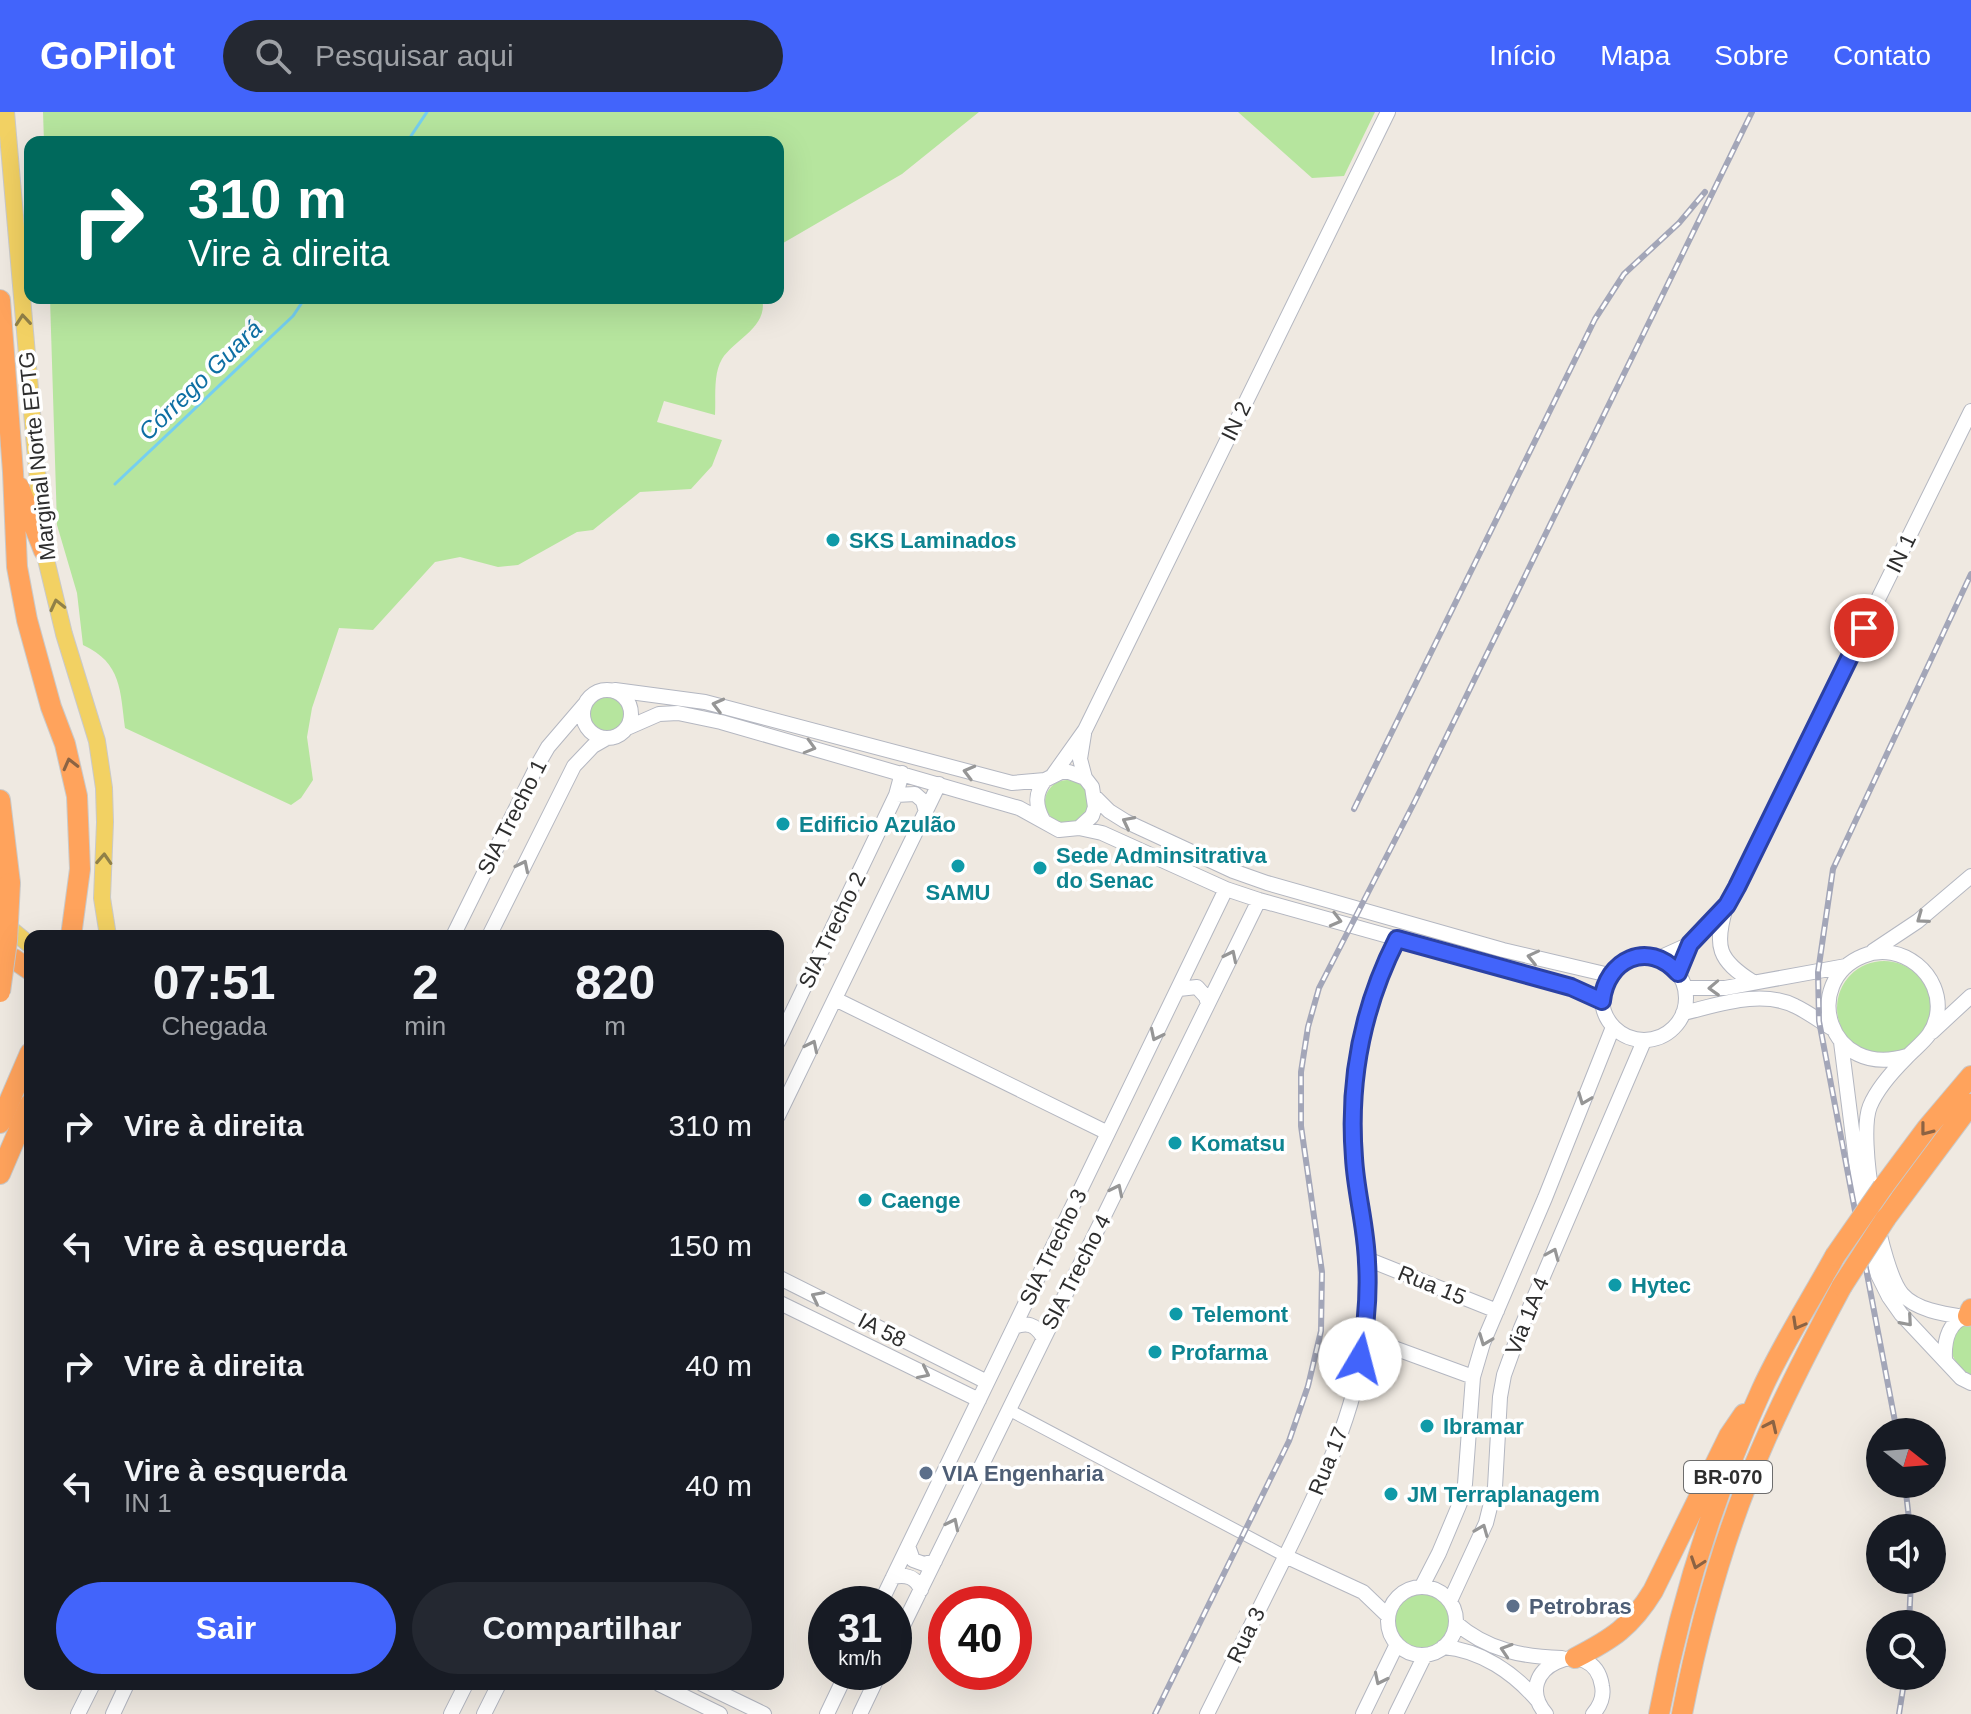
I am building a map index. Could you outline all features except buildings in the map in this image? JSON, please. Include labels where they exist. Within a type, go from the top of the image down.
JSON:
[{"type":"highway","points":[[0,300],[17,567],[27,620],[72,772],[79,818],[80,869],[72,930]]},
{"type":"highway","points":[[13,472],[44,551]]},
{"type":"highway","points":[[0,800],[10,883],[0,992]]},
{"type":"highway","points":[[0,956],[14,959],[24,966]]},
{"type":"highway","points":[[0,1123],[24,1067]]},
{"type":"highway","name":"BR-070","points":[[1659,1714],[1690,1584],[1762,1388],[1835,1256],[1927,1128],[1971,1076]]},
{"type":"highway","name":"BR-070","points":[[1682,1714],[1712,1585],[1737,1509],[1798,1369],[1842,1286],[1886,1218],[1971,1104]]},
{"type":"highway","points":[[0,1174],[24,1118]]},
{"type":"highway","points":[[1946,1135],[1971,1120]]},
{"type":"highway","points":[[1569,1658],[1607,1641],[1640,1613],[1729,1436],[1762,1388]]},
{"type":"main road","name":"Marginal Norte EPTG","points":[[6,112],[44,551],[64,634],[97,741],[104,788],[102,898],[107,930]]},
{"type":"main road","name":"IN 2","points":[[1049,778],[1085,730],[1388,112]]},
{"type":"main road","name":"IN 1","points":[[1678,973],[1690,944],[1727,905],[1971,411]]},
{"type":"main road","points":[[607,738],[587,728],[584,721],[584,705],[593,694],[607,689],[705,702],[1012,783],[1069,772],[1085,778],[1096,798],[1125,821],[1248,877],[1503,950],[1609,975]]},
{"type":"main road","points":[[615,690],[630,706],[627,728]]},
{"type":"main road","name":"SIA Trecho 1","points":[[456,930],[537,766],[548,747],[584,705]]},
{"type":"main road","points":[[492,930],[574,766],[593,746],[646,718],[678,713],[721,722],[1019,808],[1059,830],[1079,828],[1123,841],[1226,889],[1259,900],[1571,987],[1602,1001]]},
{"type":"main road","name":"IN 2","points":[[1085,730],[1080,759],[1085,778]]},
{"type":"main road","name":"SIA Trecho 2","points":[[784,1029],[896,795],[902,773]]},
{"type":"main road","points":[[1043,820],[1037,795],[1049,778]]},
{"type":"main road","points":[[784,1104],[939,784]]},
{"type":"main road","points":[[896,795],[915,794],[923,801],[926,812]]},
{"type":"main road","points":[[1079,828],[1092,816],[1096,798]]},
{"type":"main road","points":[[1685,988],[1725,988],[1846,966],[1918,921],[1971,876]]},
{"type":"main road","name":"SIA Trecho 3","points":[[889,1586],[1226,889]]},
{"type":"main road","name":"SIA Trecho 4","points":[[912,1608],[1259,900]]},
{"type":"main road","points":[[1727,905],[1719,931],[1724,960],[1753,982]]},
{"type":"main road","points":[[0,920],[24,940]]},
{"type":"main road","name":"Rua 17","points":[[1285,1556],[1337,1445],[1351,1402],[1364,1337],[1367,1259],[1354,1158],[1355,1076],[1369,1006],[1397,939]]},
{"type":"main road","name":"IN 1","points":[[1659,958],[1690,944]]},
{"type":"main road","points":[[1868,954],[1886,952],[1904,956],[1919,965],[1931,979],[1937,996],[1937,1015],[1931,1032]]},
{"type":"main road","points":[[1631,958],[1659,958],[1678,973],[1685,988],[1683,1013],[1668,1033],[1644,1041],[1630,1038],[1613,1027],[1605,1015],[1603,987],[1618,965],[1631,958]]},
{"type":"main road","points":[[1846,966],[1835,980],[1829,996],[1829,1013],[1837,1036],[1865,1228],[1878,1275],[1901,1314],[1961,1378],[1971,1383]]},
{"type":"main road","points":[[1179,989],[1197,987],[1208,1004]]},
{"type":"main road","points":[[1968,1314],[1928,1309],[1904,1296],[1889,1269],[1867,1168],[1865,1131],[1867,1116],[1878,1092],[1907,1056],[1971,996]]},
{"type":"main road","points":[[1683,1013],[1752,998],[1774,1000],[1796,1006],[1837,1036],[1855,1054],[1871,1060],[1890,1061],[1907,1056]]},
{"type":"main road","points":[[835,999],[1108,1133]]},
{"type":"main road","name":"Via 1A 4","points":[[1422,1586],[1453,1521],[1465,1484],[1473,1377],[1613,1027]]},
{"type":"main road","name":"Via 1A 4","points":[[1450,1601],[1486,1523],[1495,1487],[1504,1375],[1521,1328],[1644,1041]]},
{"type":"main road","name":"Rua 15","points":[[1367,1259],[1497,1311]]},
{"type":"main road","name":"IA 58","points":[[784,1280],[987,1382]]},
{"type":"main road","points":[[1032,1291],[1034,1306],[1055,1314]]},
{"type":"main road","name":"IA 58","points":[[784,1305],[979,1400]]},
{"type":"main road","points":[[1945,1359],[1946,1338],[1951,1327],[1968,1314]]},
{"type":"main road","points":[[850,1337],[859,1318]]},
{"type":"main road","points":[[1014,1327],[1031,1325],[1043,1337]]},
{"type":"main road","points":[[1364,1337],[1473,1377]]},
{"type":"main road","points":[[908,1546],[913,1560],[924,1564],[935,1561]]},
{"type":"main road","points":[[1285,1556],[1363,1592],[1386,1595],[1422,1586],[1439,1590],[1450,1601],[1456,1623],[1454,1632],[1443,1647]]},
{"type":"main road","name":"Rua 3","points":[[1207,1714],[1285,1556]]},
{"type":"main road","points":[[893,1577],[901,1575],[912,1578],[921,1590]]},
{"type":"main road","points":[[1363,1592],[1388,1616]]},
{"type":"main road","points":[[1404,1592],[1396,1598],[1388,1616],[1388,1626],[1397,1644],[1409,1652],[1425,1655],[1443,1647],[1463,1649],[1516,1679],[1542,1707]]},
{"type":"main road","points":[[1456,1623],[1471,1636],[1507,1651],[1531,1657],[1585,1661],[1600,1677],[1602,1699],[1595,1714]]},
{"type":"main road","points":[[1363,1714],[1397,1644]]},
{"type":"main road","points":[[1396,1714],[1425,1655]]},
{"type":"main road","points":[[1542,1707],[1537,1690],[1544,1669],[1569,1658]]},
{"type":"main road","points":[[78,1714],[90,1690]]},
{"type":"main road","points":[[113,1714],[124,1690]]},
{"type":"main road","points":[[451,1714],[463,1690]]},
{"type":"main road","points":[[484,1714],[496,1690]]},
{"type":"main road","points":[[671,1690],[720,1714]]},
{"type":"main road","points":[[712,1690],[742,1709],[764,1714]]},
{"type":"main road","points":[[827,1714],[838,1690]]},
{"type":"main road","points":[[860,1714],[871,1690]]},
{"type":"street","points":[[1009,1410],[1285,1556]]},
{"type":"green space","points":[[43,112],[979,112],[902,174],[784,243],[784,136],[44,136]]},
{"type":"green space","points":[[1238,112],[1375,112],[1344,176],[1312,178]]},
{"type":"green space","points":[[50,304],[763,304],[756,325],[719,365],[715,415],[664,401],[657,422],[722,440],[712,466],[691,489],[640,492],[593,530],[577,532],[518,565],[498,567],[460,557],[435,562],[373,630],[339,628],[312,708],[307,737],[313,780],[301,798],[291,805],[125,728],[120,690],[112,669],[96,652],[83,645],[77,593],[57,525]]},
{"type":"green space","points":[[607,695],[620,700],[625,713],[620,726],[607,731],[594,726],[589,713],[594,700]]},
{"type":"green space","points":[[1067,780],[1083,786],[1089,802],[1083,818],[1067,824],[1051,818],[1045,802],[1051,786]]},
{"type":"green space","points":[[1884,961],[1902,965],[1917,975],[1927,990],[1931,1008],[1927,1026],[1917,1041],[1902,1051],[1884,1055],[1866,1051],[1851,1041],[1841,1026],[1837,1008],[1841,990],[1851,975],[1866,965]]},
{"type":"green space","points":[[1971,1320],[1971,1377],[1957,1363],[1951,1341],[1961,1327]]},
{"type":"green space","points":[[1422,1591],[1443,1600],[1452,1621],[1443,1642],[1422,1651],[1401,1642],[1392,1621],[1401,1600]]},
{"type":"waterway","name":"Córrego Guará","points":[[411,136],[427,112]]},
{"type":"waterway","name":"Córrego Guará","points":[[115,484],[293,316],[301,304]]},
{"type":"railway","points":[[1155,1714],[1289,1441],[1308,1386],[1321,1331],[1322,1272],[1301,1126],[1301,1072],[1308,1027],[1319,988],[1415,801],[1752,112]]},
{"type":"railway","points":[[1354,809],[1595,319],[1624,274],[1679,223],[1705,192]]},
{"type":"railway","points":[[1894,1418],[1819,1021],[1818,972],[1833,869],[1971,574]]},
{"type":"railway","points":[[1907,1498],[1908,1514]]},
{"type":"railway","points":[[1910,1594],[1910,1610]]},
{"type":"railway","points":[[1899,1714],[1903,1690]]},
{"type":"place","name":"SKS Laminados","points":[[833,540]]},
{"type":"place","name":"Edificio Azulão","points":[[783,824]]},
{"type":"place","name":"SAMU","points":[[958,866]]},
{"type":"place","name":"Sede Adminsitrativa do Senac","points":[[1040,868]]},
{"type":"place","name":"Komatsu","points":[[1175,1143]]},
{"type":"place","name":"Caenge","points":[[865,1200]]},
{"type":"place","name":"Hytec","points":[[1615,1285]]},
{"type":"place","name":"Telemont","points":[[1176,1314]]},
{"type":"place","name":"Profarma","points":[[1155,1352]]},
{"type":"place","name":"Ibramar","points":[[1427,1426]]},
{"type":"place","name":"VIA Engenharia","points":[[926,1473]]},
{"type":"place","name":"JM Terraplanagem","points":[[1391,1494]]},
{"type":"place","name":"Petrobras","points":[[1513,1606]]},
{"type":"route","points":[[1360,1359],[1368,1293],[1367,1259],[1354,1158],[1356,1059],[1369,1006],[1397,939],[1571,987],[1602,1001],[1603,987],[1609,975],[1618,965],[1631,958],[1659,958],[1678,973],[1690,944],[1727,905],[1737,887],[1864,628]]}]
